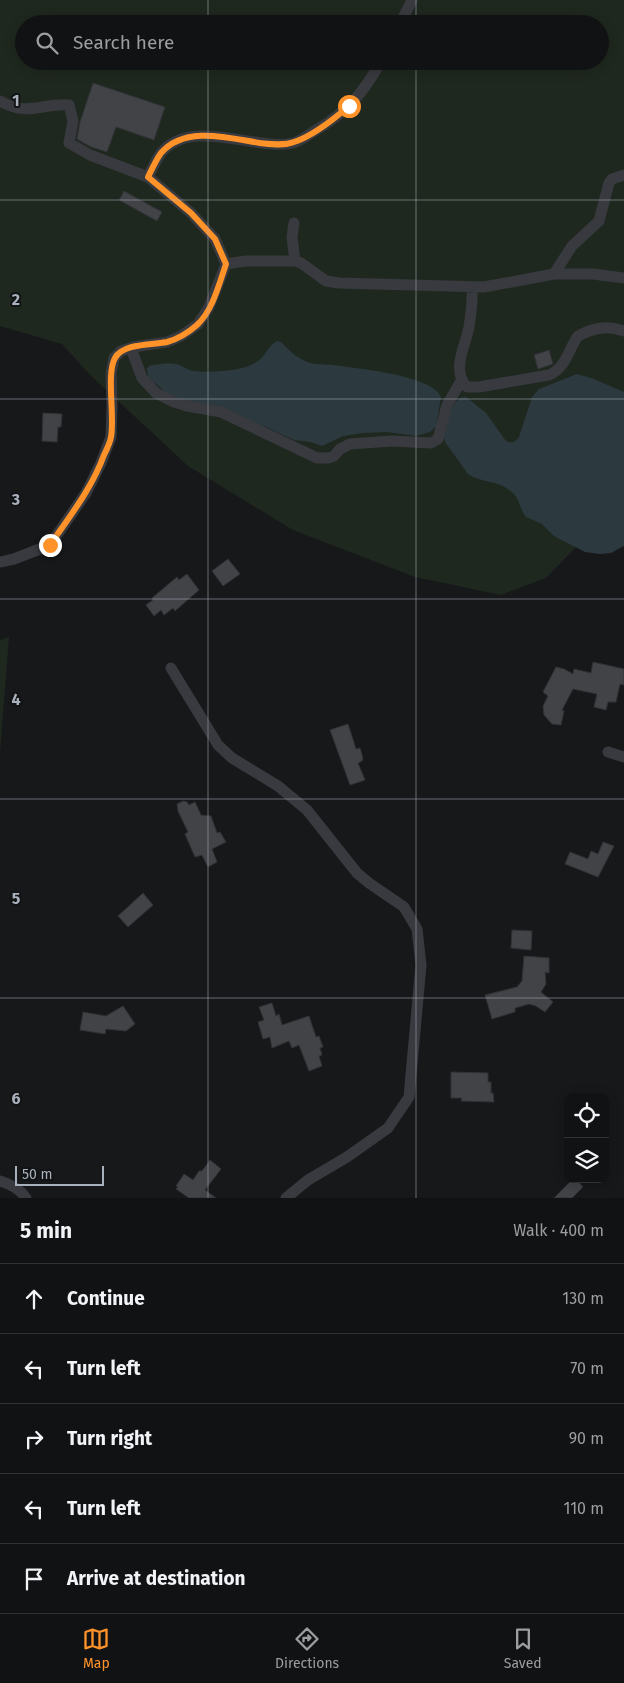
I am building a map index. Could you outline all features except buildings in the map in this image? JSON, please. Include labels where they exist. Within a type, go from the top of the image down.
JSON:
[{"type":"street","points":[[404,15],[412,0]]},
{"type":"street","points":[[148,177],[161,153],[177,141],[191,137],[226,138],[266,144],[294,143],[333,120],[349,106],[366,88],[376,70]]},
{"type":"street","points":[[0,101],[22,110],[57,104],[69,105],[73,121],[69,143],[90,155],[148,177],[191,213],[215,239],[226,264],[209,307],[198,324],[181,336],[167,342],[130,348],[121,351],[114,358],[111,374],[111,438],[86,494],[50,545],[14,559],[0,562]]},
{"type":"street","points":[[554,274],[572,246],[599,220],[612,178],[624,175]]},
{"type":"street","points":[[294,223],[292,237],[295,261]]},
{"type":"street","points":[[226,264],[246,261],[295,261],[301,263],[326,281],[339,283],[472,288],[554,274],[593,274],[624,278]]},
{"type":"street","points":[[472,288],[469,327],[460,359],[462,381],[467,387],[479,387],[549,375],[562,366],[578,336],[608,327],[624,331]]},
{"type":"street","points":[[130,348],[142,378],[156,393],[187,406],[228,415],[317,458],[334,456],[340,449],[350,444],[392,441],[431,443],[438,439],[447,405],[462,381]]},
{"type":"street","points":[[171,668],[218,745],[232,758],[278,786],[307,810],[357,873],[369,884],[404,907],[417,929],[421,965],[409,1097],[388,1128],[308,1180],[286,1198]]},
{"type":"street","points":[[608,752],[624,757]]},
{"type":"street","points":[[0,1181],[10,1184],[23,1193],[26,1198]]},
{"type":"shaded area","points":[[0,0],[624,0],[624,542],[578,545],[546,578],[501,595],[415,577],[293,530],[188,466],[90,375],[62,344],[0,326]]},
{"type":"shaded area","points":[[277,341],[281,342],[298,357],[315,364],[392,374],[424,383],[435,389],[441,397],[436,426],[430,432],[416,436],[387,432],[362,433],[343,436],[322,446],[311,442],[294,440],[247,420],[236,413],[209,404],[192,404],[172,398],[148,377],[147,369],[149,366],[162,363],[176,364],[201,372],[242,368],[258,361],[271,345]]},
{"type":"shaded area","points":[[577,374],[624,392],[624,546],[611,553],[585,552],[554,536],[542,524],[526,517],[512,492],[501,485],[468,474],[445,442],[444,430],[447,418],[452,407],[460,398],[466,397],[486,413],[506,441],[512,442],[519,437],[532,397],[539,389]]},
{"type":"shaded area","points":[[9,637],[0,753],[0,640]]},
{"type":"route","points":[[50,545],[86,494],[111,438],[111,374],[114,358],[121,351],[133,347],[167,342],[181,336],[198,324],[209,307],[226,264],[215,239],[191,213],[148,177],[161,153],[177,141],[198,136],[266,144],[294,143],[333,120],[349,106]]}]
